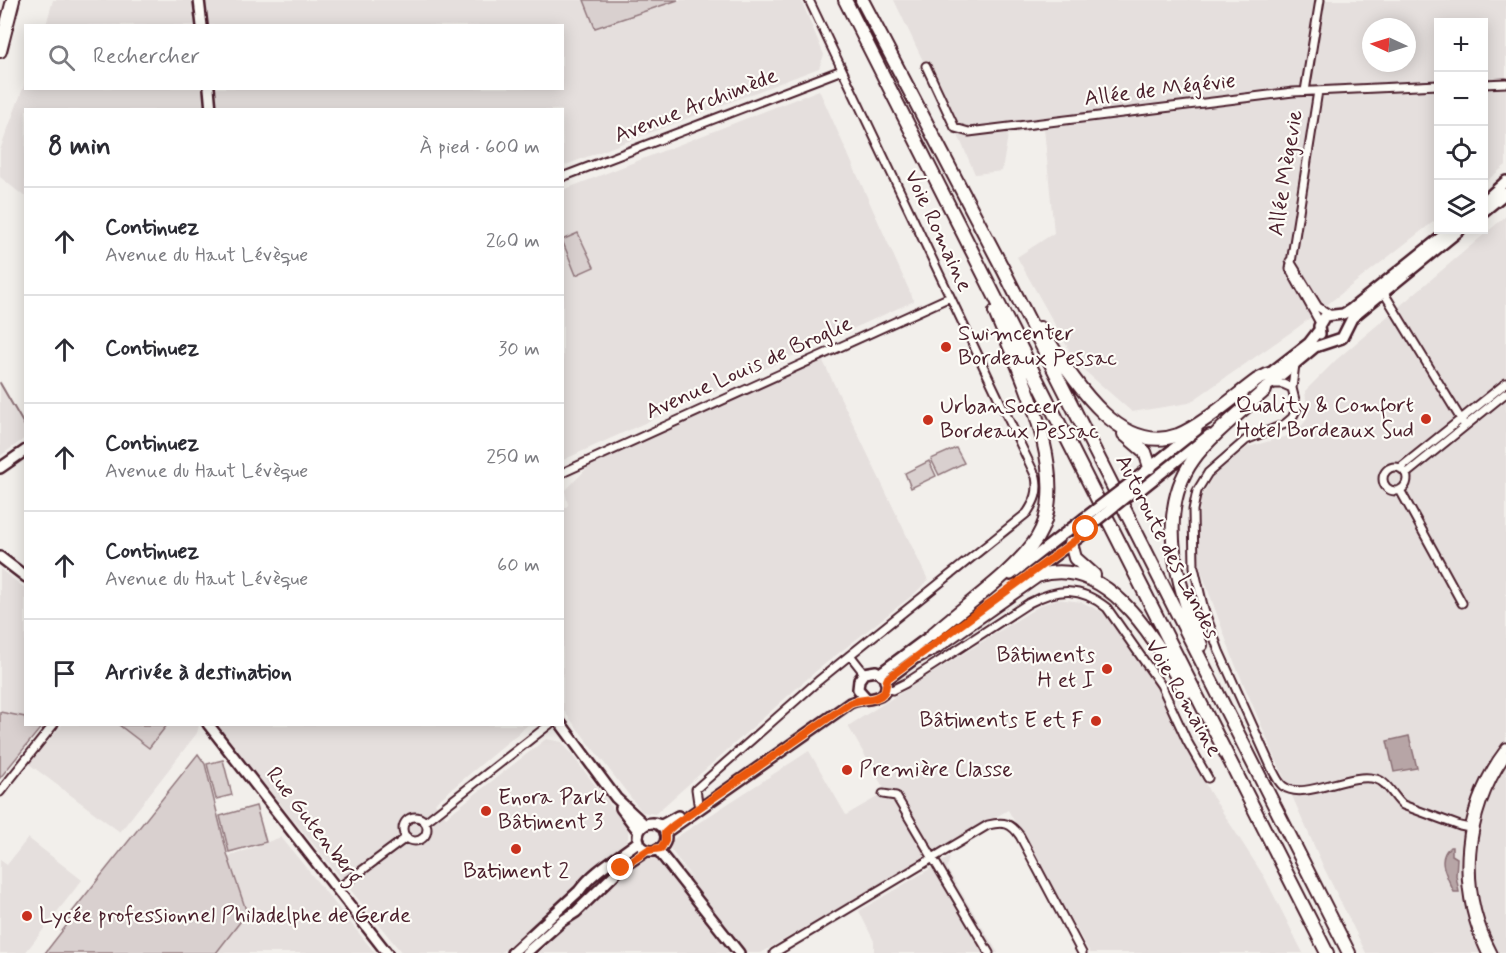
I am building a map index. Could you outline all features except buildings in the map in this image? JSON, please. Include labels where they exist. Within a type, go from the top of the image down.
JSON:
[{"type":"highway","points":[[0,51],[13,0]]},
{"type":"highway","name":"Autoroute des Landes","points":[[845,0],[1327,953]]},
{"type":"highway","name":"Autoroute des Landes","points":[[862,0],[1004,272],[1349,953]]},
{"type":"highway","points":[[933,634],[1026,552],[1044,522],[1050,497],[1048,460],[1042,435],[967,241]]},
{"type":"highway","points":[[1004,272],[1013,281],[1037,324],[1063,363],[1108,419],[1145,452],[1148,469]]},
{"type":"highway","points":[[1108,419],[1125,430],[1147,438],[1168,438],[1190,429],[1257,380],[1268,383],[1194,459],[1184,474],[1177,494],[1173,529],[1184,600],[1217,682],[1254,757],[1274,805]]},
{"type":"highway","points":[[1074,542],[1075,558],[1106,584],[1159,648],[1193,703],[1266,843],[1293,887]]},
{"type":"highway","points":[[918,656],[936,647],[1037,576],[1053,571],[1082,574],[1095,580],[1127,607]]},
{"type":"main road","points":[[199,0],[202,24]]},
{"type":"main road","points":[[209,90],[211,108]]},
{"type":"main road","points":[[1488,197],[1506,181]]},
{"type":"main road","points":[[1488,208],[1506,193]]},
{"type":"main road","points":[[663,829],[850,703],[866,698],[876,698],[884,681],[933,634],[1085,526],[1268,383],[1309,343],[1322,318],[1333,314],[1343,314],[1350,310],[1445,234]]},
{"type":"main road","points":[[1136,486],[1148,469],[1319,345],[1342,338],[1352,318],[1455,234]]},
{"type":"main road","points":[[1333,314],[1344,320],[1346,328]]},
{"type":"main road","points":[[1319,327],[1323,338],[1331,342]]},
{"type":"main road","points":[[0,468],[24,451]]},
{"type":"main road","points":[[884,681],[1074,542],[1085,526]]},
{"type":"main road","points":[[0,558],[24,576]]},
{"type":"main road","points":[[663,829],[671,821],[848,698],[858,689],[859,680],[864,673],[872,671],[884,681]]},
{"type":"main road","points":[[858,689],[866,698]]},
{"type":"main road","name":"Rue Gutenberg","points":[[210,726],[387,953]]},
{"type":"main road","points":[[562,726],[616,798],[622,811],[641,833],[644,848],[653,850],[739,953]]},
{"type":"main road","points":[[512,953],[579,891],[588,879],[652,823],[663,829]]},
{"type":"main road","points":[[526,953],[563,920],[576,912],[621,868],[665,841],[663,829]]},
{"type":"street","name":"Voie Romaine","points":[[698,803],[696,789],[818,681],[1027,513],[1037,495],[1036,477],[809,0]]},
{"type":"street","points":[[1305,91],[1320,0]]},
{"type":"street","name":"Allée de Mégévie","points":[[926,66],[955,128],[969,132],[1305,91],[1434,86]]},
{"type":"street","name":"Avenue Archimède","points":[[564,176],[842,70]]},
{"type":"street","points":[[1488,84],[1506,82]]},
{"type":"street","name":"Allée Mègevie","points":[[1318,91],[1290,261],[1292,274],[1319,327]]},
{"type":"street","name":"Allée Mègevie","points":[[1290,261],[1318,307],[1333,314]]},
{"type":"street","points":[[1384,293],[1463,424]]},
{"type":"street","name":"Avenue Louis de Broglie","points":[[564,472],[950,297]]},
{"type":"street","points":[[1295,363],[1292,388],[1297,408],[1292,418],[1285,424],[1246,440],[1208,473],[1197,491],[1193,510],[1194,567],[1202,602],[1219,651],[1273,771],[1285,788],[1297,791],[1358,778],[1376,779],[1388,787],[1403,806],[1471,828]]},
{"type":"street","points":[[1268,383],[1283,384],[1292,388]]},
{"type":"street","points":[[1400,490],[1405,485],[1406,474],[1506,383]]},
{"type":"street","points":[[1400,490],[1389,489],[1383,480],[1389,468],[1400,468],[1506,393]]},
{"type":"street","points":[[1400,468],[1406,474]]},
{"type":"street","points":[[1400,490],[1462,603]]},
{"type":"street","name":"Voie Romaine","points":[[884,681],[892,690],[906,683],[1047,593],[1079,592],[1107,608],[1161,685],[1187,741],[1208,778]]},
{"type":"street","points":[[850,655],[864,673]]},
{"type":"street","points":[[0,792],[52,726]]},
{"type":"street","points":[[425,822],[547,726]]},
{"type":"street","points":[[1490,953],[1477,934],[1468,901],[1465,866],[1471,828],[1484,782],[1506,747]]},
{"type":"street","points":[[1471,828],[1488,785],[1506,756]]},
{"type":"street","points":[[883,794],[896,796],[989,953]]},
{"type":"street","points":[[415,817],[425,822],[427,833],[422,839],[414,841],[407,837],[404,830],[408,820],[415,817]]},
{"type":"street","points":[[774,953],[988,825],[1001,822],[1012,825],[1082,953]]},
{"type":"street","points":[[337,889],[407,837]]},
{"type":"shaded area","points":[[53,0],[801,0],[824,55],[819,68],[564,166],[564,108],[24,108],[24,196],[0,177],[0,150],[24,86],[24,90],[564,90],[564,24],[46,24]]},
{"type":"shaded area","points":[[584,0],[678,0],[595,28]]},
{"type":"shaded area","points":[[894,0],[1506,0],[1506,165],[1488,180],[1488,18],[1434,18],[1434,221],[1297,328],[1189,403],[1132,412],[1077,364],[1017,257],[1054,233],[1044,128],[1008,135],[1002,171],[975,174]]},
{"type":"shaded area","points":[[819,90],[914,301],[564,460],[564,190]]},
{"type":"shaded area","points":[[1506,216],[1506,953],[1366,953],[1324,868],[1235,664],[1200,568],[1198,540],[1200,499],[1216,471],[1248,447],[1295,434],[1308,418],[1305,391],[1336,360],[1485,234],[1488,234],[1488,231]]},
{"type":"shaded area","points":[[578,233],[594,267],[576,275],[564,245],[564,239]]},
{"type":"shaded area","points":[[822,359],[928,580],[914,594],[816,671],[655,814],[642,812],[564,711],[564,509],[568,505],[565,491],[589,466]]},
{"type":"shaded area","points":[[0,380],[24,424],[24,439],[0,456]]},
{"type":"shaded area","points":[[956,448],[964,463],[939,475],[931,459]]},
{"type":"shaded area","points":[[929,461],[936,476],[911,488],[905,473]]},
{"type":"shaded area","points":[[0,569],[24,587],[24,717],[0,713]]},
{"type":"shaded area","points":[[1058,599],[1082,602],[1104,613],[1156,684],[1209,791],[1265,878],[1303,953],[1090,953],[1008,810],[761,953],[530,953],[645,853],[658,855],[666,849],[693,879],[671,850],[672,840],[809,751],[846,815],[886,792],[848,726],[1041,605]]},
{"type":"shaded area","points":[[0,712],[24,717],[24,726],[42,726],[0,778]]},
{"type":"shaded area","points":[[61,726],[199,726],[197,733],[120,832],[29,764]]},
{"type":"shaded area","points":[[120,726],[166,726],[149,748]]},
{"type":"shaded area","points":[[217,726],[527,726],[435,803],[446,817],[546,739],[562,742],[628,828],[628,839],[501,953],[402,953]]},
{"type":"shaded area","points":[[1409,736],[1417,768],[1394,772],[1387,741]]},
{"type":"shaded area","points":[[198,754],[205,764],[228,857],[247,913],[216,953],[45,953],[70,921],[68,917]]},
{"type":"shaded area","points":[[223,760],[232,795],[216,799],[207,764]]},
{"type":"shaded area","points":[[256,806],[266,842],[229,852],[220,816]]},
{"type":"shaded area","points":[[281,837],[375,953],[216,953],[247,913],[228,857]]},
{"type":"shaded area","name":"Lycée professionnel Philadelphe de Gerde","points":[[28,838],[82,880],[25,953],[0,953],[0,860],[7,865]]},
{"type":"shaded area","points":[[1452,847],[1452,855],[1457,858],[1456,876],[1459,892],[1454,892],[1444,869],[1443,857]]},
{"type":"shaded area","points":[[950,857],[947,869],[998,953],[874,953],[874,941],[859,911]]},
{"type":"waterway","points":[[0,383],[24,425]]},
{"type":"place","name":"Swimcenter Bordeaux Pessac","points":[[946,347]]},
{"type":"place","name":"Quality & Comfort Hotel Bordeaux Sud","points":[[1426,419]]},
{"type":"place","name":"UrbanSoccer Bordeaux Pessac","points":[[928,420]]},
{"type":"place","name":"Bâtiments H et I","points":[[1107,669]]},
{"type":"place","name":"Bâtiments E et F","points":[[1096,721]]},
{"type":"place","name":"Première Classe","points":[[847,770]]},
{"type":"place","name":"Enora Park Bâtiment 3","points":[[486,811]]},
{"type":"place","name":"Batiment 2","points":[[516,849]]},
{"type":"place","name":"Lycée professionnel Philadelphe de Gerde","points":[[27,916]]},
{"type":"route","points":[[621,868],[648,850],[661,848],[665,841],[665,833],[674,825],[850,703],[880,696],[888,678],[1076,540],[1086,529]]}]
